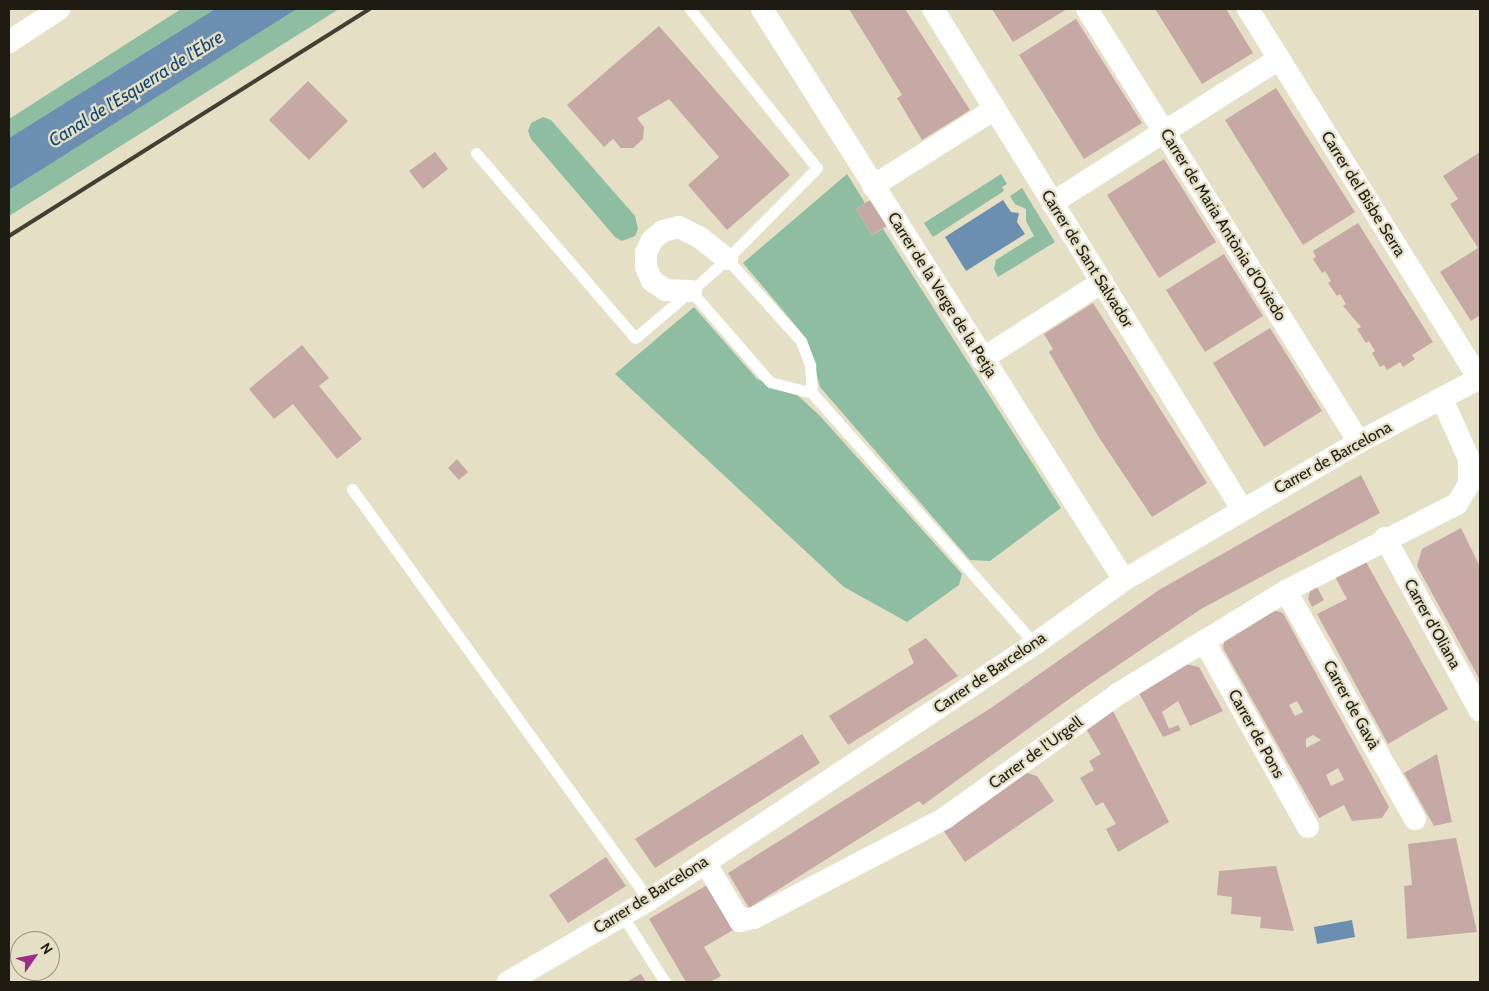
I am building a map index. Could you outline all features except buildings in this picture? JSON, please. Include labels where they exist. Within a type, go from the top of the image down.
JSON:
[{"type":"street","points":[[23,27],[59,9]]},
{"type":"street","name":"Carrer de la Verge de la Petja","points":[[762,9],[982,359],[1124,580]]},
{"type":"street","name":"Carrer de Sant Salvador","points":[[933,9],[1242,509]]},
{"type":"street","name":"Carrer de Maria Antònia d'Oviedo","points":[[1087,9],[1359,442]]},
{"type":"street","name":"Carrer del Bisbe Serra","points":[[1248,9],[1480,379]]},
{"type":"street","points":[[1052,203],[1278,59]]},
{"type":"street","points":[[873,186],[995,109]]},
{"type":"street","points":[[691,291],[666,290],[652,281],[646,267],[646,253],[652,240],[663,231],[678,228],[699,237],[727,259]]},
{"type":"street","points":[[982,359],[1102,282]]},
{"type":"street","name":"Carrer de Barcelona","points":[[508,982],[649,900],[1035,644],[1124,580],[1359,442],[1480,379]]},
{"type":"street","name":"Carrer de l'Urgell","points":[[705,862],[740,921],[754,918],[945,818],[1118,694],[1286,591],[1385,538],[1457,504],[1469,484],[1469,459],[1442,399]]},
{"type":"street","name":"Carrer d'Oliana","points":[[1385,538],[1480,710]]},
{"type":"street","name":"Carrer de Gavà","points":[[1286,591],[1415,819]]},
{"type":"street","name":"Carrer de Pons","points":[[1204,641],[1308,828]]},
{"type":"lane","points":[[476,153],[635,338],[727,259],[817,168],[690,9]]},
{"type":"lane","points":[[727,259],[802,341],[810,365],[812,393]]},
{"type":"lane","points":[[691,291],[770,382],[812,393],[1035,644]]},
{"type":"lane","points":[[352,489],[649,900]]},
{"type":"lane","points":[[622,915],[665,982]]},
{"type":"green space","points":[[181,9],[215,9],[9,138],[9,119]]},
{"type":"green space","points":[[297,9],[339,9],[9,216],[9,190]]},
{"type":"green space","points":[[543,117],[551,120],[635,216],[638,229],[635,236],[622,241],[615,237],[531,139],[528,131],[531,123]]},
{"type":"green space","points":[[847,174],[865,203],[856,209],[872,235],[883,229],[1061,508],[990,561],[970,560],[820,387],[808,344],[801,332],[743,263]]},
{"type":"green space","points":[[1001,174],[1007,184],[1002,187],[1004,191],[933,237],[924,223]]},
{"type":"green space","points":[[1022,188],[1055,242],[998,277],[994,269],[996,260],[1034,236],[1026,221],[1026,209],[1015,204],[1010,196]]},
{"type":"green space","points":[[694,307],[757,379],[794,392],[820,416],[962,574],[959,585],[907,622],[844,587],[615,374]]},
{"type":"water","name":"Canal de l'Esquerra de l'Ebre","points":[[215,9],[297,9],[9,190],[9,138]]},
{"type":"water","points":[[1003,200],[1011,212],[1019,213],[1017,222],[1025,234],[966,271],[945,237]]},
{"type":"water","points":[[1352,920],[1355,937],[1317,944],[1314,927]]},
{"type":"railway","points":[[9,236],[370,9]]}]
